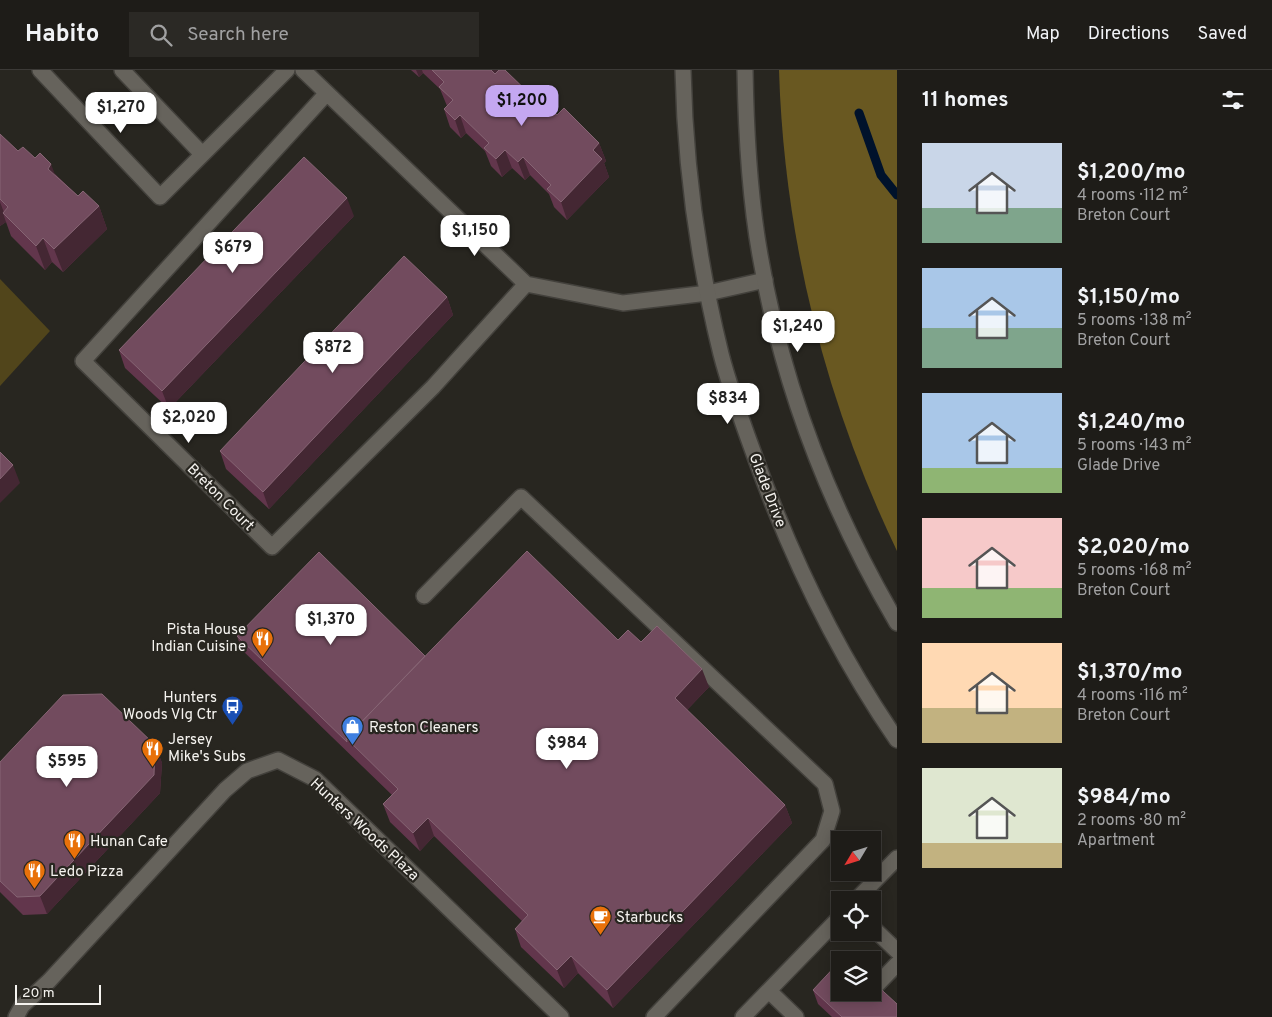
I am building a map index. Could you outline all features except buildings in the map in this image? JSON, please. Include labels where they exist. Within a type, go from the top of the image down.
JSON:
[{"type":"street","points":[[40,70],[160,197],[287,70]]},
{"type":"street","points":[[122,70],[202,154]]},
{"type":"street","points":[[303,70],[526,284],[623,303],[708,293],[766,280]]},
{"type":"street","name":"Glade Drive","points":[[683,70],[689,164],[698,238],[722,356],[743,422],[771,500],[832,633],[879,714],[897,740]]},
{"type":"street","points":[[745,70],[750,178],[760,256],[792,388],[809,439],[847,529],[897,623]]},
{"type":"street","name":"Breton Court","points":[[327,93],[83,361],[272,547],[433,387],[526,284]]},
{"type":"street","points":[[424,596],[521,497],[825,784],[832,811],[822,840],[654,1017]]},
{"type":"street","name":"Hunters Woods Plaza","points":[[16,1017],[22,1006],[55,974],[225,790],[247,771],[278,760],[315,779],[561,1017]]},
{"type":"street","points":[[865,891],[897,858]]},
{"type":"street","points":[[744,1017],[831,926]]},
{"type":"street","points":[[881,935],[897,950]]},
{"type":"street","points":[[881,981],[897,964]]},
{"type":"street","points":[[769,991],[796,1017]]},
{"type":"shaded area","points":[[779,70],[897,70],[897,551],[871,494],[849,436],[829,377],[813,317],[789,195]]},
{"type":"shaded area","points":[[0,279],[50,331],[0,386]]},
{"type":"waterway","points":[[859,113],[881,175],[897,195]]},
{"type":"place","name":"Pista House Indian Cuisine","points":[[262,657]]},
{"type":"place","name":"Hunters Woods Vlg Ctr","points":[[233,725]]},
{"type":"place","name":"Reston Cleaners","points":[[353,746]]},
{"type":"place","name":"Jersey Mike's Subs","points":[[152,767]]},
{"type":"place","name":"Hunan Cafe","points":[[74,860]]},
{"type":"place","name":"Ledo Pizza","points":[[34,890]]},
{"type":"place","name":"Starbucks","points":[[600,936]]}]
